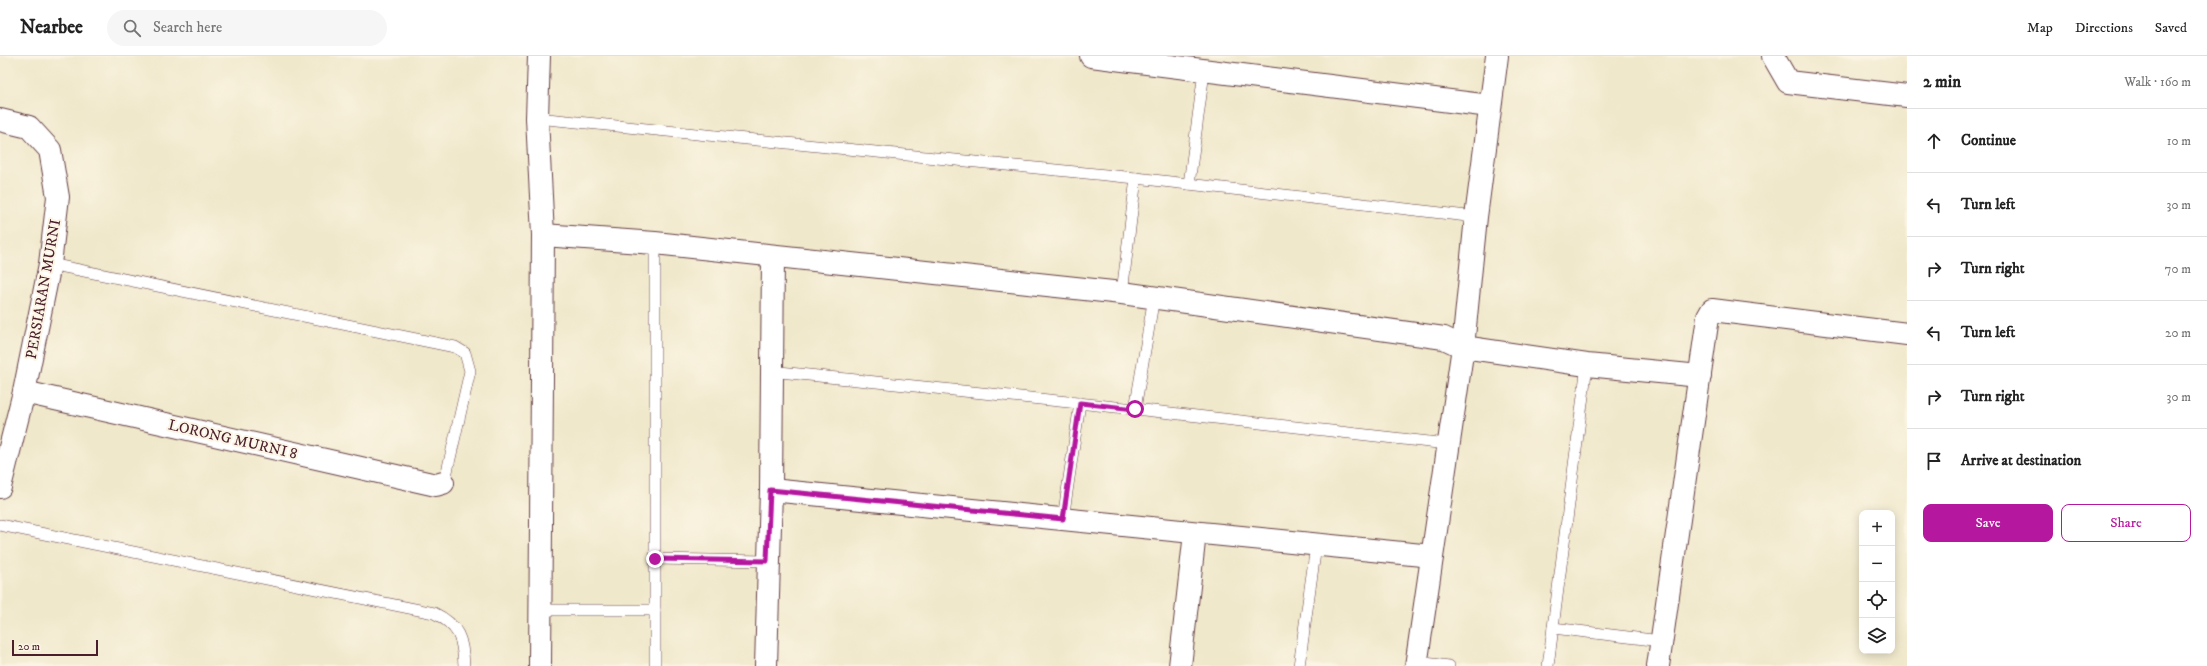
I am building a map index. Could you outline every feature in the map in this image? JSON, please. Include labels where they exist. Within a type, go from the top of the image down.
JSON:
[{"type":"street","points":[[538,56],[538,118],[543,235],[540,666]]},
{"type":"street","points":[[1091,56],[1204,72],[1490,106]]},
{"type":"street","points":[[1417,664],[1447,444],[1463,347],[1476,217],[1497,56]]},
{"type":"street","points":[[1773,56],[1788,82],[1907,96]]},
{"type":"street","name":"PERSIARAN MURNI","points":[[0,120],[29,127],[50,150],[58,197],[50,264],[24,392],[0,487]]},
{"type":"street","points":[[543,235],[655,243],[1122,293],[1444,338],[1463,347],[1587,365],[1700,376]]},
{"type":"street","points":[[766,666],[773,256]]},
{"type":"street","points":[[1658,666],[1708,317],[1712,310],[1907,334]]},
{"type":"street","name":"LORONG MURNI 8","points":[[24,392],[436,485],[442,483]]},
{"type":"street","points":[[770,490],[1316,546],[1432,556]]},
{"type":"street","points":[[1180,666],[1195,533]]},
{"type":"lane","points":[[1189,184],[1204,72]]},
{"type":"lane","points":[[538,118],[1136,178],[1476,217]]},
{"type":"lane","points":[[1122,293],[1136,178]]},
{"type":"lane","points":[[655,243],[655,666]]},
{"type":"lane","points":[[50,264],[455,347],[465,353],[470,371],[446,476],[442,483]]},
{"type":"lane","points":[[1135,409],[1154,297]]},
{"type":"lane","points":[[1548,666],[1587,365]]},
{"type":"lane","points":[[770,371],[1080,403],[1447,444]]},
{"type":"lane","points":[[1063,519],[1080,403]]},
{"type":"lane","points":[[0,525],[434,613],[448,620],[458,632],[464,666]]},
{"type":"lane","points":[[1299,666],[1316,546]]},
{"type":"lane","points":[[655,559],[767,561]]},
{"type":"lane","points":[[541,610],[655,610]]},
{"type":"lane","points":[[1553,628],[1661,641]]},
{"type":"lane","points":[[1417,664],[1449,666]]},
{"type":"route","points":[[655,559],[767,561],[770,490],[1063,519],[1080,403],[1135,409]]}]
